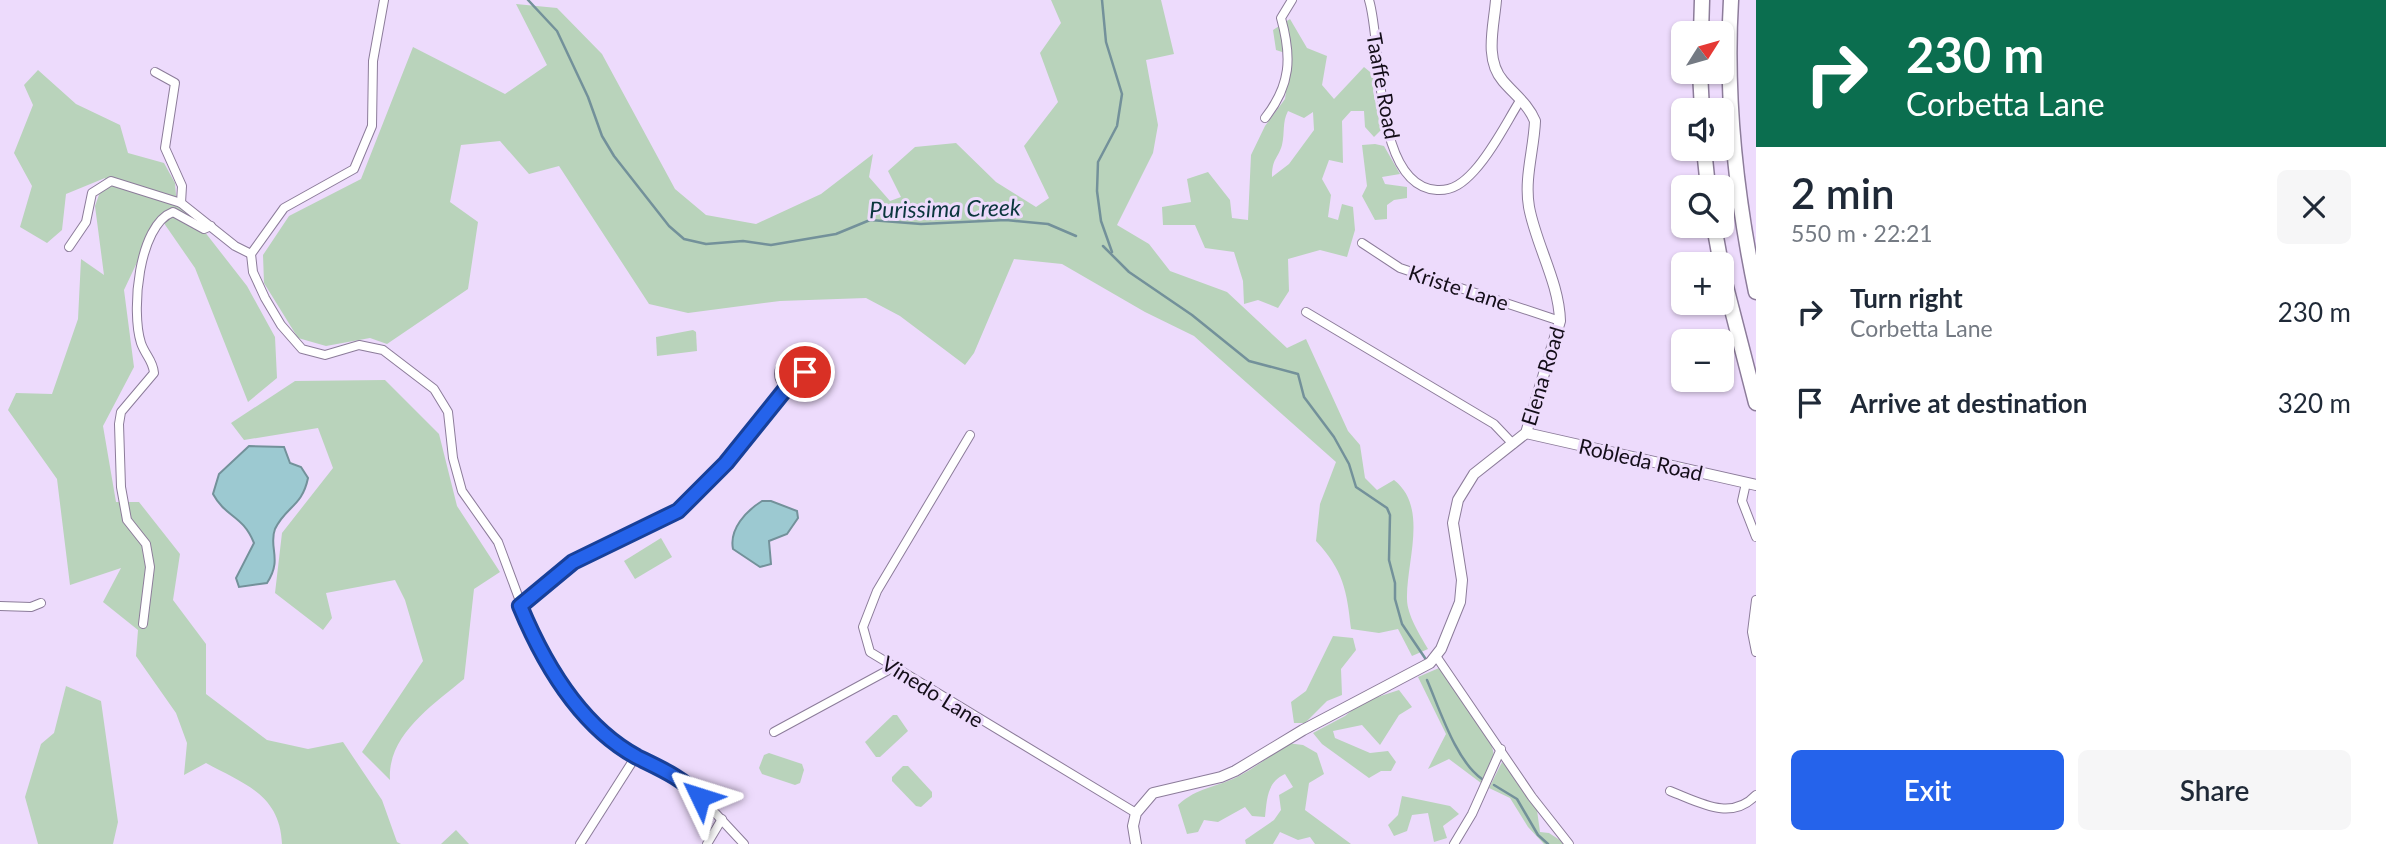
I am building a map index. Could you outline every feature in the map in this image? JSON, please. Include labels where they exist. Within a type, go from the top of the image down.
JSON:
[{"type":"highway","points":[[1701,21],[1702,0]]},
{"type":"highway","points":[[1731,0],[1729,73],[1732,130],[1737,188],[1756,292]]},
{"type":"highway","points":[[1733,315],[1756,404]]},
{"type":"street","points":[[384,0],[373,61],[372,126],[354,169],[284,208],[251,254],[253,272],[281,325],[302,349],[325,355],[359,345],[383,350],[434,389],[448,412],[453,458],[462,491],[498,542],[520,606],[550,666],[585,717],[636,756],[672,773],[722,819],[744,844]]},
{"type":"street","points":[[1265,118],[1281,98],[1285,85],[1288,58],[1281,18],[1292,0]]},
{"type":"street","name":"Taaffe Road","points":[[1369,0],[1392,143],[1408,174],[1424,187],[1443,190],[1463,182],[1489,151],[1521,99]]},
{"type":"street","name":"Elena Road","points":[[1436,656],[1460,602],[1462,580],[1453,523],[1458,500],[1474,474],[1526,433],[1560,321],[1555,294],[1534,234],[1528,204],[1528,173],[1535,121],[1521,99],[1494,67],[1492,44],[1496,0]]},
{"type":"street","points":[[155,72],[175,83],[165,148],[182,186],[181,203]]},
{"type":"street","points":[[69,247],[86,222],[92,194],[111,181],[181,203],[235,246],[251,254]]},
{"type":"street","points":[[143,624],[150,567],[146,544],[127,520],[119,455],[121,412],[154,373],[153,364],[142,344],[137,280],[150,235],[161,216],[173,212],[204,229],[211,226]]},
{"type":"street","name":"Kriste Lane","points":[[1362,243],[1400,268],[1560,321]]},
{"type":"street","points":[[1306,312],[1494,424],[1513,444]]},
{"type":"street","points":[[520,606],[573,562],[678,511],[735,453],[788,386]]},
{"type":"street","name":"Robleda Road","points":[[1526,433],[1751,484]]},
{"type":"street","name":"Vinedo Lane","points":[[970,435],[877,591],[863,627],[870,652],[1136,813]]},
{"type":"street","points":[[1751,484],[1742,501],[1756,537]]},
{"type":"street","points":[[1756,600],[1752,639],[1756,652]]},
{"type":"street","points":[[0,606],[31,607],[41,603]]},
{"type":"street","points":[[1136,844],[1136,813],[1153,793],[1221,777],[1235,771],[1303,730],[1424,667],[1436,656],[1532,797],[1569,844]]},
{"type":"street","points":[[774,732],[894,667]]},
{"type":"street","points":[[1454,844],[1472,814],[1501,748]]},
{"type":"street","points":[[579,844],[636,756]]},
{"type":"street","points":[[1670,791],[1718,809],[1736,810],[1756,795]]},
{"type":"street","points":[[707,844],[722,819]]},
{"type":"shaded area","points":[[1051,0],[1161,0],[1174,54],[1146,60],[1158,125],[1153,153],[1117,225],[1149,244],[1170,271],[1227,292],[1287,348],[1306,339],[1348,431],[1360,445],[1365,478],[1377,490],[1394,480],[1405,491],[1411,505],[1413,536],[1407,599],[1414,625],[1428,649],[1412,656],[1398,629],[1379,633],[1351,629],[1342,581],[1316,541],[1320,504],[1336,462],[1194,336],[1145,312],[1062,264],[1014,259],[974,353],[965,365],[900,316],[866,298],[780,301],[688,313],[649,304],[559,166],[529,174],[500,141],[461,145],[450,202],[478,222],[468,289],[387,344],[370,338],[326,346],[298,338],[264,283],[263,255],[289,216],[361,179],[413,47],[505,94],[547,65],[516,4],[557,8],[602,54],[675,189],[706,215],[756,224],[821,194],[873,154],[869,177],[890,201],[901,197],[888,171],[915,147],[956,143],[996,182],[1036,207],[1049,198],[1024,146],[1058,102],[1040,53],[1061,23]]},
{"type":"shaded area","points":[[1290,19],[1307,48],[1327,56],[1322,85],[1334,99],[1364,67],[1375,76],[1373,91],[1381,130],[1374,137],[1365,127],[1364,111],[1351,111],[1342,121],[1343,163],[1329,160],[1322,179],[1331,195],[1328,217],[1338,220],[1342,204],[1353,207],[1355,230],[1347,257],[1320,250],[1288,259],[1289,291],[1278,308],[1258,300],[1244,304],[1243,281],[1234,252],[1205,248],[1195,225],[1163,225],[1162,207],[1191,202],[1187,179],[1208,172],[1230,200],[1232,218],[1248,220],[1251,155],[1265,126],[1285,99],[1291,55],[1276,50],[1273,30]],"holes":[[[1288,111],[1304,118],[1313,112],[1314,130],[1289,164],[1272,177],[1274,162],[1282,145]]]},
{"type":"shaded area","points":[[38,70],[76,104],[120,125],[128,153],[164,163],[175,183],[176,195],[247,286],[275,337],[277,378],[248,402],[195,268],[159,216],[124,290],[134,367],[103,426],[116,502],[139,502],[180,554],[173,600],[206,644],[206,694],[267,740],[308,749],[343,742],[382,800],[397,842],[401,844],[282,844],[275,813],[258,793],[206,763],[184,775],[187,743],[176,713],[136,656],[138,630],[103,602],[121,568],[70,585],[57,479],[8,410],[16,393],[52,394],[78,319],[81,259],[104,275],[95,206],[105,178],[66,194],[62,230],[47,243],[20,227],[32,186],[14,153],[33,105],[24,85]]},
{"type":"shaded area","points":[[1362,145],[1384,146],[1400,174],[1382,177],[1385,184],[1407,187],[1407,198],[1394,200],[1387,205],[1387,219],[1375,220],[1362,196],[1367,186]]},
{"type":"shaded area","points":[[693,330],[696,332],[697,351],[657,356],[656,337]]},
{"type":"shaded area","points":[[385,380],[439,434],[457,506],[500,572],[474,589],[464,679],[414,722],[404,735],[391,764],[390,780],[362,752],[423,661],[405,600],[395,580],[326,593],[332,618],[323,630],[275,593],[282,533],[333,468],[318,428],[244,440],[231,423],[295,381]]},
{"type":"shaded area","points":[[249,446],[284,447],[290,463],[301,467],[308,478],[302,495],[275,529],[274,567],[267,583],[239,587],[236,578],[254,543],[244,526],[223,508],[213,494],[219,474]]},
{"type":"shaded area","points":[[762,501],[771,501],[797,511],[798,518],[787,534],[769,541],[771,564],[760,567],[733,549],[732,542],[740,521]]},
{"type":"shaded area","points":[[661,538],[672,557],[635,579],[624,561]]},
{"type":"shaded area","points":[[1333,636],[1353,638],[1356,650],[1341,669],[1342,695],[1327,701],[1305,723],[1294,723],[1291,702],[1306,691]]},
{"type":"shaded area","points":[[1439,668],[1473,711],[1493,749],[1491,768],[1481,783],[1449,759],[1428,769],[1446,734],[1418,677]]},
{"type":"shaded area","points":[[66,686],[101,701],[118,822],[113,844],[38,844],[25,797],[41,744],[54,733]]},
{"type":"shaded area","points":[[1399,690],[1412,707],[1399,715],[1380,745],[1362,725],[1333,731],[1335,738],[1370,753],[1388,751],[1396,762],[1391,771],[1381,771],[1369,778],[1322,744],[1313,733],[1345,716],[1362,702]]},
{"type":"shaded area","points":[[893,715],[897,715],[908,731],[880,757],[876,757],[865,742]]},
{"type":"shaded area","points":[[1287,743],[1303,745],[1317,753],[1324,774],[1309,783],[1305,810],[1351,844],[1315,844],[1310,837],[1298,840],[1280,832],[1273,844],[1246,844],[1245,840],[1274,820],[1281,810],[1279,795],[1293,787],[1285,774],[1271,786],[1265,817],[1252,816],[1245,807],[1218,822],[1204,820],[1198,832],[1187,834],[1178,805],[1199,791],[1244,773]]},
{"type":"shaded area","points":[[769,753],[802,764],[804,770],[800,783],[795,785],[762,774],[759,768],[764,755]]},
{"type":"shaded area","points":[[1502,762],[1536,803],[1540,832],[1549,833],[1566,844],[1544,844],[1528,827],[1510,798],[1489,788]]},
{"type":"shaded area","points":[[903,766],[908,766],[932,792],[932,797],[921,807],[916,806],[892,781],[892,777]]},
{"type":"shaded area","points":[[1402,796],[1450,806],[1459,814],[1443,826],[1447,838],[1434,842],[1428,813],[1412,815],[1407,831],[1394,836],[1388,825],[1398,815]]},
{"type":"shaded area","points":[[456,830],[469,844],[441,844]]},
{"type":"waterway","name":"Purissima Creek","points":[[528,0],[557,31],[588,97],[602,136],[614,156],[669,226],[684,239],[706,244],[743,241],[771,245],[836,234],[870,220],[921,224],[1006,220],[1048,224],[1076,236]]},
{"type":"waterway","points":[[1102,0],[1106,42],[1122,94],[1117,126],[1098,162],[1097,191],[1101,221],[1112,252]]},
{"type":"waterway","name":"Purissima Creek","points":[[1103,246],[1129,272],[1192,315],[1249,361],[1298,374],[1304,397],[1334,437],[1349,464],[1356,487],[1387,508],[1390,515],[1389,560],[1395,583],[1395,599],[1402,624],[1427,661]]},
{"type":"waterway","name":"Purissima Creek","points":[[1427,680],[1457,748],[1482,779]]},
{"type":"waterway","name":"Purissima Creek","points":[[1494,785],[1517,799],[1538,835],[1548,844]]},
{"type":"route","points":[[700,797],[672,773],[636,756],[585,717],[550,666],[520,606],[573,562],[678,511],[726,463],[761,423],[788,386],[801,384],[805,372]]}]
